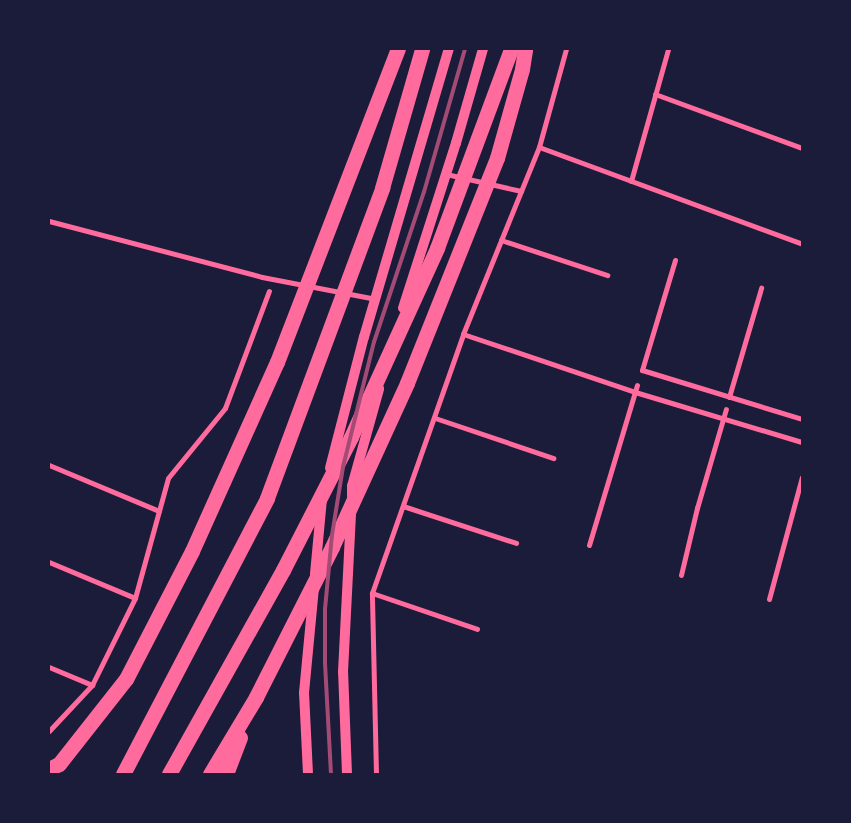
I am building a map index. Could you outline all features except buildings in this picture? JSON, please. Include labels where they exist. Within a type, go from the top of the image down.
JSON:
[{"type":"highway","points":[[49,769],[59,764],[126,679],[192,551],[277,362],[398,49]]},
{"type":"highway","points":[[123,774],[267,498],[379,195],[422,49]]},
{"type":"highway","points":[[169,774],[283,570],[351,437],[437,248],[511,49]]},
{"type":"highway","points":[[210,774],[256,697],[332,547],[407,383],[497,158],[522,69],[525,49]]},
{"type":"highway","points":[[115,774],[165,696]]},
{"type":"highway","points":[[226,774],[256,697]]},
{"type":"main road","points":[[308,774],[304,693],[323,496],[364,337],[449,49]]},
{"type":"main road","points":[[347,774],[343,672],[352,486],[391,345],[446,174],[483,49]]},
{"type":"street","points":[[376,774],[372,593],[463,334],[539,147],[566,49]]},
{"type":"street","points":[[631,181],[668,49]]},
{"type":"street","points":[[655,94],[802,148]]},
{"type":"street","points":[[539,147],[802,244]]},
{"type":"street","points":[[446,174],[521,191]]},
{"type":"street","points":[[49,221],[262,277],[376,299]]},
{"type":"street","points":[[501,240],[607,275]]},
{"type":"street","points":[[675,260],[642,370],[802,419]]},
{"type":"street","points":[[730,397],[761,288]]},
{"type":"street","points":[[49,732],[92,685],[135,598],[168,478],[225,408],[269,291]]},
{"type":"street","points":[[463,334],[635,392],[802,442]]},
{"type":"street","points":[[589,546],[637,385]]},
{"type":"street","points":[[681,575],[697,508],[726,409]]},
{"type":"street","points":[[435,418],[553,458]]},
{"type":"street","points":[[49,465],[159,511]]},
{"type":"street","points":[[769,598],[802,477]]},
{"type":"street","points":[[403,506],[516,543]]},
{"type":"street","points":[[49,562],[135,598]]},
{"type":"street","points":[[372,593],[477,628]]},
{"type":"street","points":[[49,667],[92,685]]},
{"type":"railway","points":[[331,774],[325,663],[325,609],[332,535],[343,467],[374,342],[424,192],[465,49]]}]
